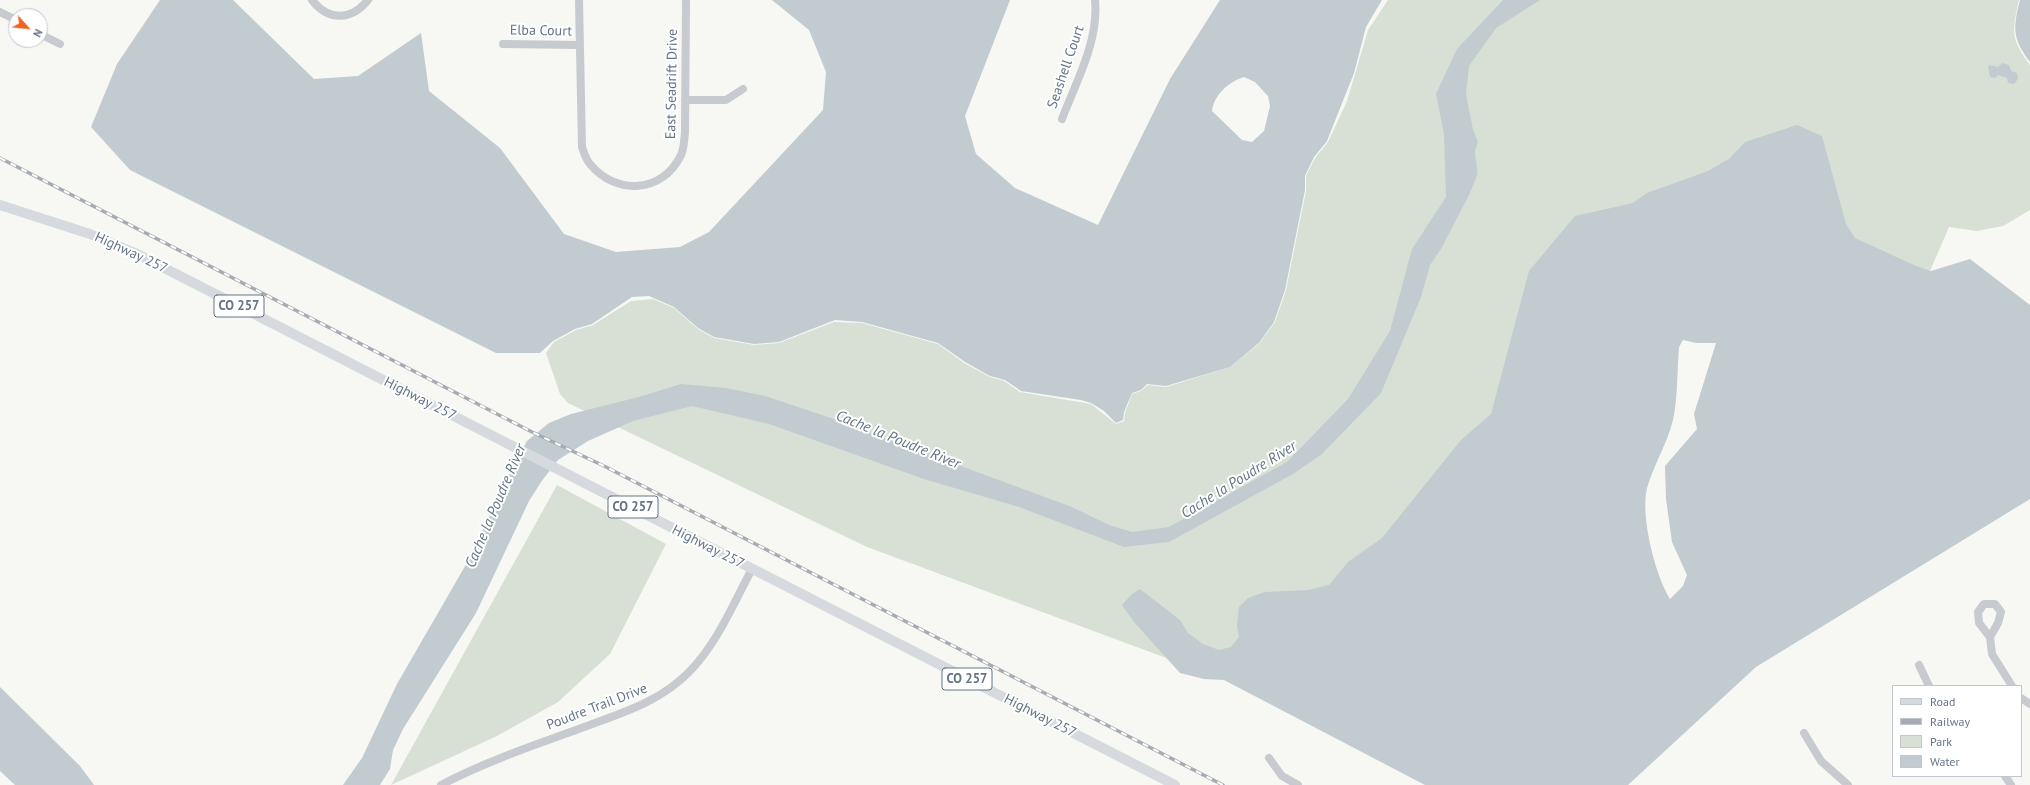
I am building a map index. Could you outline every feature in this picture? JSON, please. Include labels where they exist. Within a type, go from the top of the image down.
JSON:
[{"type":"main road","name":"Highway 257","points":[[0,205],[90,234],[135,253],[1175,785]]},
{"type":"street","points":[[312,0],[316,6],[330,14],[345,17],[360,10],[368,0]]},
{"type":"street","name":"East Seadrift Drive","points":[[579,0],[582,147],[589,164],[606,179],[622,186],[639,187],[657,180],[673,170],[682,153],[685,134],[686,0]]},
{"type":"street","name":"Seashell Court","points":[[1062,119],[1091,43],[1096,14],[1095,0]]},
{"type":"street","points":[[48,38],[60,44]]},
{"type":"street","name":"Elba Court","points":[[502,44],[579,45]]},
{"type":"street","points":[[685,100],[726,100],[743,89]]},
{"type":"street","name":"Poudre Trail Drive","points":[[441,785],[479,767],[639,706],[666,692],[688,673],[706,651],[752,569]]},
{"type":"street","points":[[1990,637],[1992,654],[2011,685]]},
{"type":"street","points":[[1919,665],[1928,685]]},
{"type":"street","points":[[1804,733],[1821,761],[1848,785]]},
{"type":"street","points":[[1269,758],[1282,776],[1298,785]]},
{"type":"green space","points":[[1388,0],[2019,0],[2014,34],[2023,56],[2030,65],[2030,210],[2003,226],[1977,231],[1949,227],[1924,285],[1836,230],[1504,420],[1325,613],[1204,672],[867,547],[568,403],[560,394],[546,353],[554,342],[576,330],[593,325],[631,301],[653,299],[674,308],[698,329],[714,338],[754,345],[779,343],[834,322],[862,323],[938,344],[964,363],[990,377],[1004,381],[1020,392],[1091,404],[1116,424],[1124,421],[1125,413],[1132,394],[1141,391],[1148,385],[1166,387],[1230,367],[1259,344],[1275,322],[1286,290],[1306,191],[1306,176],[1315,158],[1328,142],[1347,101],[1368,30]]},
{"type":"green space","points":[[557,485],[666,544],[610,654],[558,702],[497,736],[391,785]]},
{"type":"water","points":[[160,0],[233,0],[314,79],[358,76],[421,33],[429,91],[500,148],[564,234],[616,252],[680,247],[709,232],[823,110],[826,72],[809,30],[772,0],[1010,0],[965,116],[976,154],[1015,188],[1098,225],[1170,79],[1220,0],[1382,0],[1366,27],[1354,73],[1327,141],[1314,157],[1305,176],[1305,190],[1285,290],[1274,322],[1259,343],[1230,367],[1166,386],[1147,384],[1141,390],[1132,393],[1124,412],[1123,420],[1116,423],[1104,411],[1091,403],[1081,400],[1021,391],[1005,380],[990,376],[965,362],[938,343],[862,322],[835,320],[779,342],[754,344],[714,337],[698,328],[674,307],[649,296],[632,297],[592,324],[575,329],[553,341],[540,353],[496,353],[130,170],[91,127],[117,64]],"holes":[[[1244,77],[1255,82],[1268,96],[1270,106],[1264,131],[1252,142],[1242,140],[1212,111],[1213,105],[1227,86]]]},
{"type":"water","points":[[1503,0],[1540,0],[1496,28],[1469,66],[1466,94],[1473,130],[1478,142],[1470,166],[1470,193],[1441,249],[1430,265],[1421,297],[1381,393],[1322,454],[1293,474],[1169,542],[1124,547],[1019,507],[924,479],[769,424],[692,406],[633,421],[588,441],[558,460],[529,501],[476,613],[403,729],[393,750],[390,769],[380,785],[343,785],[362,758],[397,684],[468,561],[527,441],[549,423],[571,414],[639,397],[681,384],[726,388],[765,396],[828,417],[1072,507],[1109,525],[1132,532],[1169,527],[1287,462],[1348,399],[1390,331],[1412,249],[1446,197],[1444,134],[1436,94],[1457,49]]},
{"type":"water","points":[[2020,0],[2030,0],[2030,62],[2024,54],[2017,39],[2015,26]]},
{"type":"water","points":[[2002,63],[2009,65],[2011,71],[2017,73],[2018,79],[2014,84],[2008,83],[2007,78],[1998,75],[1995,78],[1990,77],[1988,67],[1990,65],[1998,67]]},
{"type":"water","points":[[1797,125],[1822,136],[1846,224],[1855,238],[1916,266],[1931,271],[1970,259],[2030,305],[2030,499],[1756,667],[1628,785],[1425,785],[1224,680],[1204,679],[1180,673],[1134,622],[1122,605],[1132,594],[1140,589],[1180,620],[1188,633],[1203,644],[1219,650],[1231,647],[1239,637],[1237,626],[1239,607],[1248,598],[1265,592],[1308,590],[1329,585],[1348,562],[1382,538],[1461,440],[1491,414],[1529,271],[1575,216],[1633,203],[1647,193],[1708,171],[1730,158],[1745,142]],"holes":[[[1683,340],[1696,343],[1716,343],[1694,414],[1697,429],[1665,466],[1666,499],[1672,542],[1687,575],[1683,586],[1670,599],[1659,575],[1650,545],[1647,529],[1645,500],[1650,479],[1673,420],[1677,393],[1679,347]]]},
{"type":"water","points":[[0,687],[80,766],[94,785],[15,785],[0,771]]},
{"type":"waterway","name":"Cache la Poudre River","points":[[1464,190],[1471,173],[1468,149]]},
{"type":"railway","points":[[0,158],[532,432],[604,466],[1223,785]]}]
